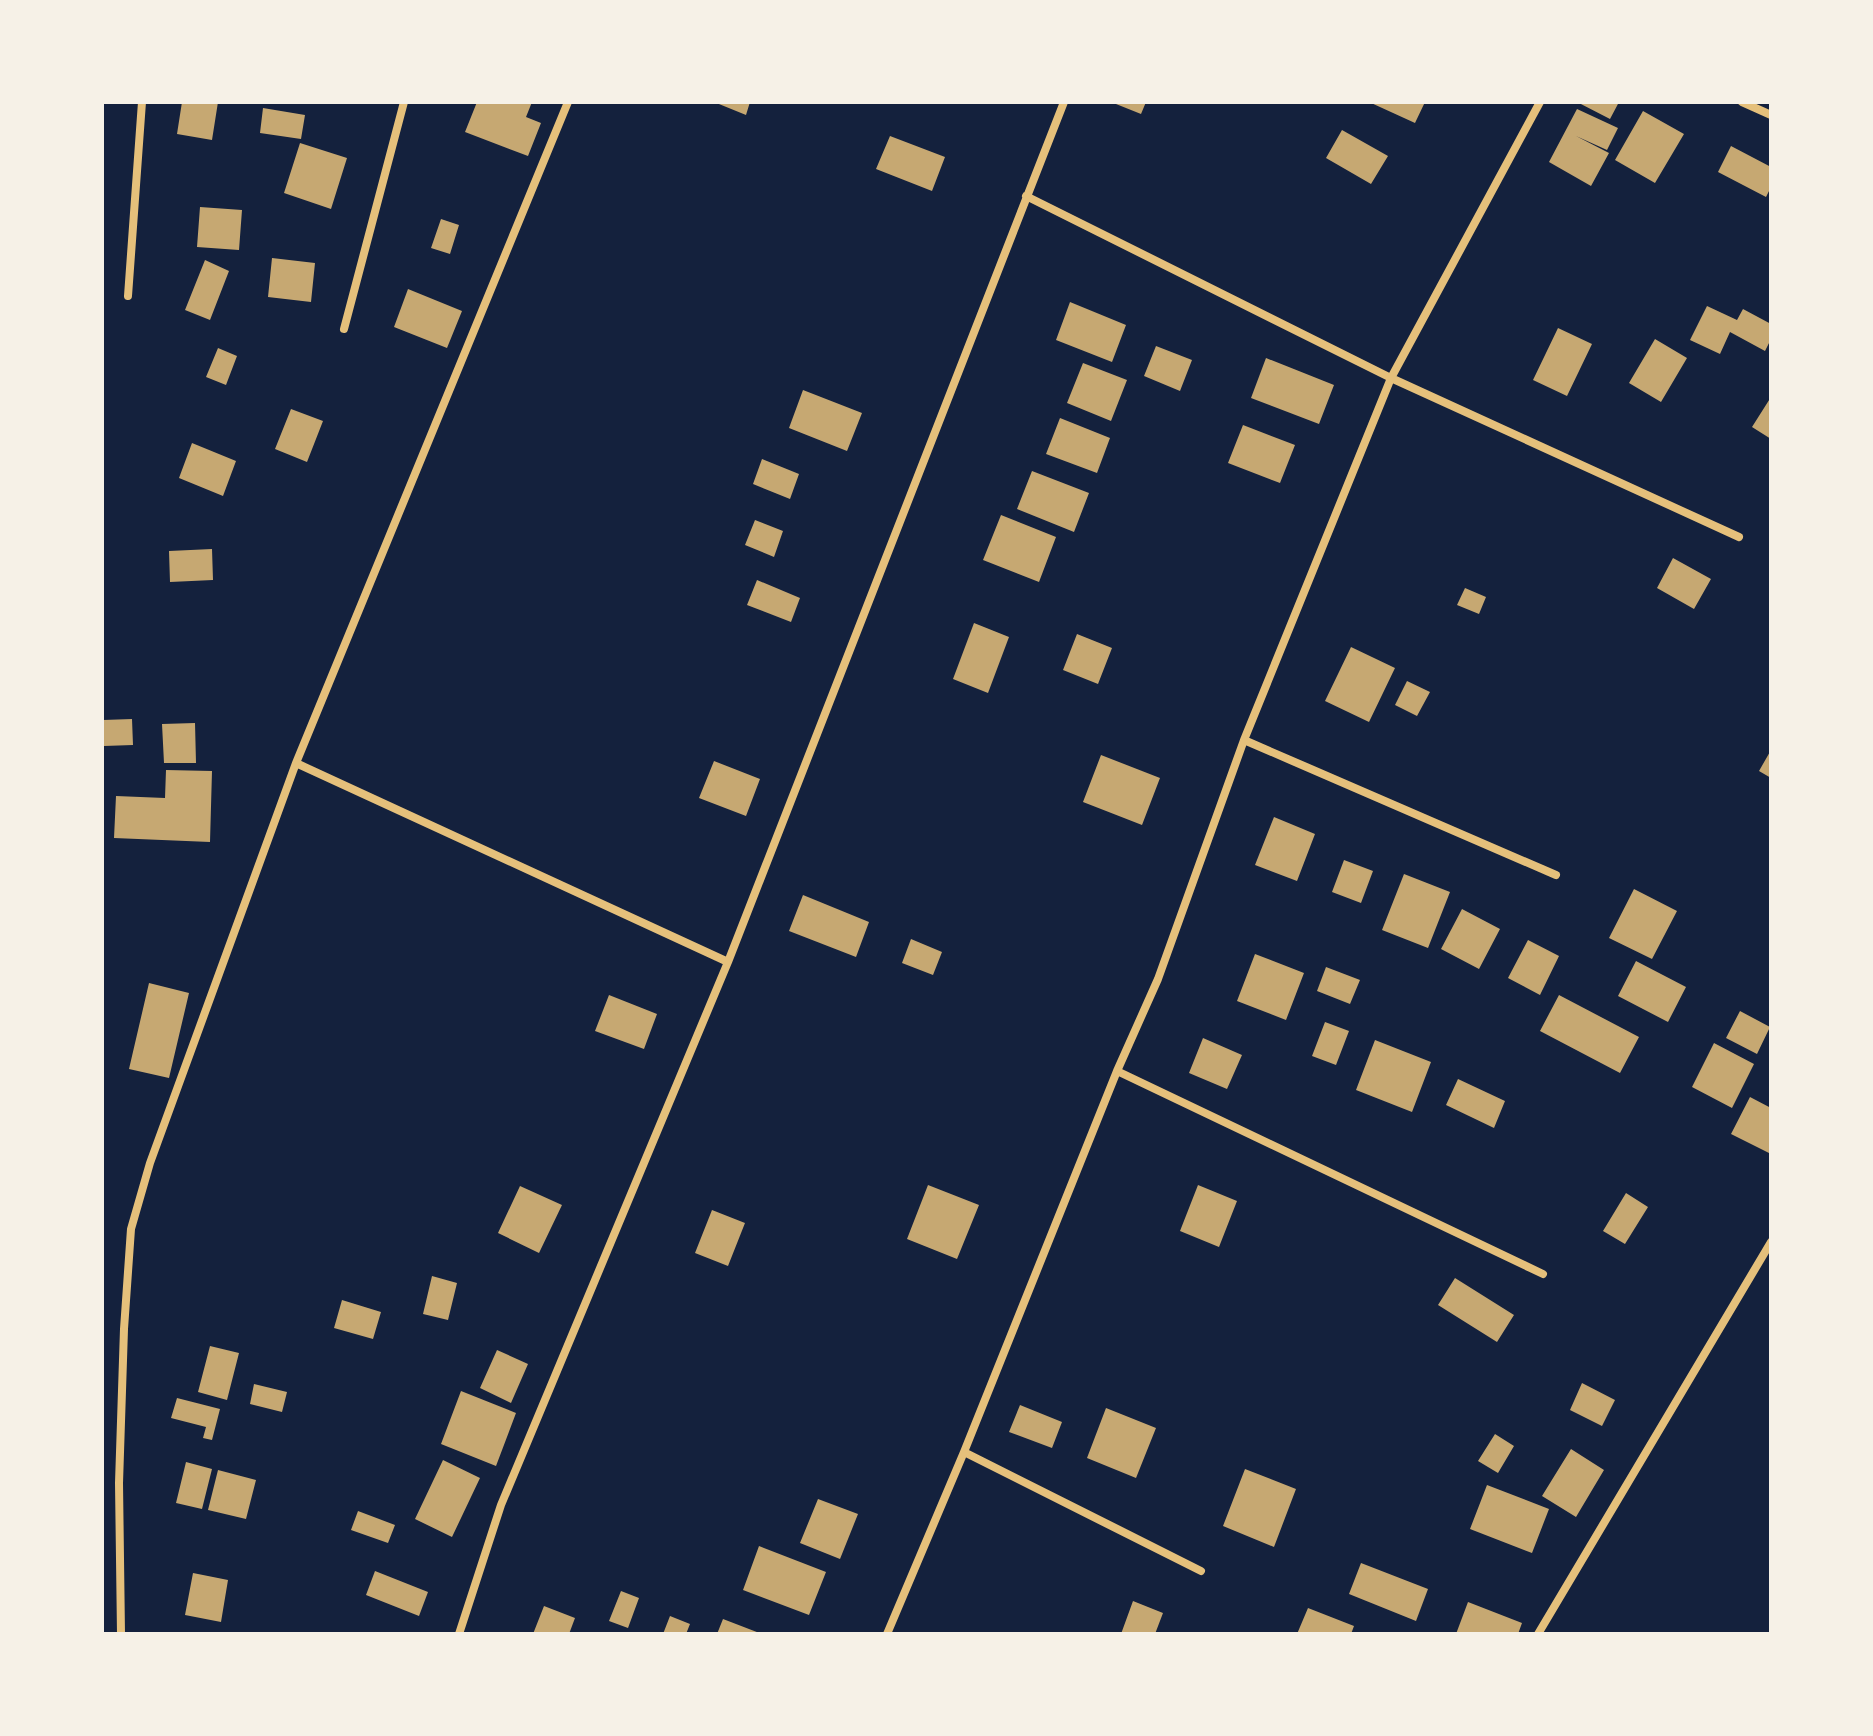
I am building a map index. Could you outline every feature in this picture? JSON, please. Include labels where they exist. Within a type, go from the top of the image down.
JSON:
[{"type":"street","points":[[128,296],[142,102]]},
{"type":"street","points":[[344,329],[404,102]]},
{"type":"street","points":[[121,1634],[120,1438],[124,1329],[131,1229],[150,1163],[296,763],[568,102]]},
{"type":"street","points":[[459,1634],[501,1505],[728,962],[1064,102]]},
{"type":"street","points":[[887,1634],[964,1452],[1117,1071],[1158,979],[1244,740],[1391,378],[1540,102]]},
{"type":"street","points":[[1742,102],[1771,115]]},
{"type":"street","points":[[1026,196],[1391,378],[1739,537]]},
{"type":"street","points":[[1244,740],[1556,875]]},
{"type":"street","points":[[296,763],[728,962]]},
{"type":"street","points":[[1117,1071],[1543,1274]]},
{"type":"street","points":[[1538,1634],[1771,1242]]},
{"type":"street","points":[[964,1452],[1201,1571]]},
{"type":"building","points":[[182,102],[218,102],[212,140],[177,134]]},
{"type":"building","points":[[477,102],[532,102],[526,117],[541,123],[528,156],[465,132]]},
{"type":"building","points":[[714,102],[750,102],[746,115]]},
{"type":"building","points":[[1111,102],[1146,102],[1141,114]]},
{"type":"building","points":[[1369,102],[1425,102],[1415,123]]},
{"type":"building","points":[[1577,102],[1619,102],[1610,119]]},
{"type":"building","points":[[263,108],[305,115],[301,139],[260,133]]},
{"type":"building","points":[[1577,109],[1618,128],[1607,150],[1576,136],[1609,153],[1591,186],[1549,162]]},
{"type":"building","points":[[1643,111],[1684,134],[1655,183],[1615,160]]},
{"type":"building","points":[[1342,130],[1388,156],[1371,184],[1326,158]]},
{"type":"building","points":[[890,136],[945,157],[932,191],[876,169]]},
{"type":"building","points":[[300,143],[347,158],[331,209],[284,193]]},
{"type":"building","points":[[1731,146],[1771,167],[1771,187],[1766,197],[1718,172]]},
{"type":"building","points":[[200,207],[242,210],[239,250],[197,247]]},
{"type":"building","points":[[441,219],[459,225],[450,254],[431,248]]},
{"type":"building","points":[[272,258],[315,263],[311,302],[268,297]]},
{"type":"building","points":[[205,260],[229,271],[210,320],[185,310]]},
{"type":"building","points":[[408,289],[462,311],[447,348],[394,327]]},
{"type":"building","points":[[1070,302],[1126,325],[1112,362],[1056,340]]},
{"type":"building","points":[[1707,306],[1737,320],[1743,309],[1771,324],[1771,339],[1765,351],[1730,332],[1720,354],[1690,340]]},
{"type":"building","points":[[1558,328],[1592,344],[1567,396],[1533,380]]},
{"type":"building","points":[[1655,339],[1687,358],[1661,402],[1629,383]]},
{"type":"building","points":[[1156,346],[1192,360],[1180,391],[1144,376]]},
{"type":"building","points":[[218,348],[237,356],[226,385],[206,377]]},
{"type":"building","points":[[1266,358],[1334,385],[1319,424],[1251,398]]},
{"type":"building","points":[[1083,363],[1127,380],[1111,421],[1067,403]]},
{"type":"building","points":[[803,390],[862,413],[847,451],[789,428]]},
{"type":"building","points":[[1771,397],[1771,439],[1752,427]]},
{"type":"building","points":[[291,409],[323,421],[307,462],[275,449]]},
{"type":"building","points":[[1060,418],[1110,438],[1097,473],[1046,454]]},
{"type":"building","points":[[1243,425],[1295,445],[1280,483],[1228,463]]},
{"type":"building","points":[[192,443],[236,461],[223,496],[179,478]]},
{"type":"building","points":[[762,459],[799,474],[790,499],[753,484]]},
{"type":"building","points":[[1032,471],[1089,493],[1074,532],[1017,509]]},
{"type":"building","points":[[1001,515],[1056,537],[1039,582],[983,560]]},
{"type":"building","points":[[755,520],[783,531],[774,557],[745,545]]},
{"type":"building","points":[[212,549],[213,580],[170,582],[169,551]]},
{"type":"building","points":[[1673,558],[1711,579],[1694,609],[1657,588]]},
{"type":"building","points":[[757,580],[800,598],[791,622],[747,605]]},
{"type":"building","points":[[1465,588],[1486,597],[1479,614],[1457,605]]},
{"type":"building","points":[[974,623],[1009,637],[988,693],[953,679]]},
{"type":"building","points":[[1077,634],[1112,648],[1098,684],[1063,670]]},
{"type":"building","points":[[1351,647],[1395,668],[1369,722],[1325,701]]},
{"type":"building","points":[[1407,681],[1430,692],[1417,716],[1395,705]]},
{"type":"building","points":[[132,719],[133,745],[104,746],[103,720]]},
{"type":"building","points":[[195,723],[196,763],[164,763],[162,724]]},
{"type":"building","points":[[1771,750],[1771,778],[1759,771]]},
{"type":"building","points":[[1101,755],[1160,778],[1142,825],[1083,802]]},
{"type":"building","points":[[714,761],[760,779],[746,816],[699,798]]},
{"type":"building","points":[[166,770],[212,771],[210,842],[114,838],[116,796],[165,798]]},
{"type":"building","points":[[1274,817],[1315,834],[1297,881],[1255,865]]},
{"type":"building","points":[[1344,860],[1373,871],[1361,903],[1332,892]]},
{"type":"building","points":[[1404,874],[1450,892],[1428,948],[1382,930]]},
{"type":"building","points":[[1634,889],[1677,911],[1652,959],[1609,938]]},
{"type":"building","points":[[803,895],[869,922],[856,957],[789,931]]},
{"type":"building","points":[[1462,909],[1500,929],[1479,969],[1441,949]]},
{"type":"building","points":[[911,939],[942,952],[933,975],[902,963]]},
{"type":"building","points":[[1528,940],[1559,956],[1540,995],[1508,978]]},
{"type":"building","points":[[1255,954],[1304,973],[1286,1020],[1237,1001]]},
{"type":"building","points":[[1636,961],[1686,987],[1668,1022],[1618,996]]},
{"type":"building","points":[[1326,967],[1360,980],[1350,1004],[1317,991]]},
{"type":"building","points":[[149,983],[189,993],[169,1078],[129,1069]]},
{"type":"building","points":[[609,995],[657,1014],[644,1049],[595,1031]]},
{"type":"building","points":[[1559,995],[1639,1037],[1620,1073],[1540,1031]]},
{"type":"building","points":[[1740,1011],[1770,1027],[1757,1054],[1726,1038]]},
{"type":"building","points":[[1325,1022],[1349,1031],[1336,1065],[1312,1056]]},
{"type":"building","points":[[1203,1038],[1242,1055],[1227,1089],[1189,1073]]},
{"type":"building","points":[[1375,1040],[1431,1062],[1412,1112],[1356,1090]]},
{"type":"building","points":[[1714,1043],[1754,1064],[1732,1108],[1692,1087]]},
{"type":"building","points":[[1458,1079],[1505,1101],[1494,1128],[1446,1105]]},
{"type":"building","points":[[1750,1097],[1771,1108],[1771,1154],[1731,1134]]},
{"type":"building","points":[[928,1185],[979,1205],[957,1259],[907,1239]]},
{"type":"building","points":[[1198,1185],[1237,1201],[1219,1247],[1180,1231]]},
{"type":"building","points":[[520,1186],[562,1205],[539,1253],[498,1233]]},
{"type":"building","points":[[1626,1193],[1648,1207],[1625,1244],[1603,1231]]},
{"type":"building","points":[[712,1210],[745,1223],[728,1266],[695,1253]]},
{"type":"building","points":[[432,1276],[457,1283],[448,1320],[423,1314]]},
{"type":"building","points":[[1455,1278],[1514,1315],[1497,1342],[1438,1305]]},
{"type":"building","points":[[342,1300],[381,1312],[373,1339],[334,1328]]},
{"type":"building","points":[[210,1346],[239,1353],[227,1400],[198,1392]]},
{"type":"building","points":[[497,1350],[528,1364],[511,1403],[480,1388]]},
{"type":"building","points":[[1582,1383],[1615,1400],[1602,1426],[1570,1410]]},
{"type":"building","points":[[254,1384],[287,1392],[282,1412],[250,1404]]},
{"type":"building","points":[[461,1391],[516,1413],[496,1466],[441,1444]]},
{"type":"building","points":[[177,1398],[220,1409],[212,1440],[203,1438],[206,1427],[171,1418]]},
{"type":"building","points":[[1020,1405],[1062,1422],[1052,1448],[1009,1432]]},
{"type":"building","points":[[1106,1408],[1156,1428],[1136,1478],[1087,1458]]},
{"type":"building","points":[[1495,1434],[1514,1446],[1498,1473],[1478,1461]]},
{"type":"building","points":[[1571,1449],[1604,1470],[1576,1517],[1542,1496]]},
{"type":"building","points":[[443,1460],[480,1478],[452,1537],[415,1519]]},
{"type":"building","points":[[186,1462],[212,1469],[202,1509],[176,1503]]},
{"type":"building","points":[[1245,1469],[1296,1489],[1274,1547],[1223,1526]]},
{"type":"building","points":[[218,1470],[256,1480],[246,1519],[208,1510]]},
{"type":"building","points":[[1487,1485],[1549,1509],[1532,1553],[1470,1529]]},
{"type":"building","points":[[818,1499],[858,1514],[840,1559],[800,1543]]},
{"type":"building","points":[[358,1511],[395,1525],[388,1543],[351,1530]]},
{"type":"building","points":[[759,1546],[826,1572],[809,1615],[743,1590]]},
{"type":"building","points":[[1361,1563],[1428,1589],[1416,1621],[1349,1594]]},
{"type":"building","points":[[375,1571],[428,1592],[419,1616],[366,1595]]},
{"type":"building","points":[[193,1573],[228,1580],[221,1622],[185,1615]]},
{"type":"building","points":[[621,1591],[639,1598],[628,1628],[609,1621]]},
{"type":"building","points":[[1133,1601],[1163,1613],[1155,1634],[1121,1634]]},
{"type":"building","points":[[1468,1602],[1522,1623],[1518,1634],[1456,1634]]},
{"type":"building","points":[[544,1606],[575,1618],[569,1634],[533,1634]]},
{"type":"building","points":[[1308,1608],[1354,1626],[1351,1634],[1297,1634]]},
{"type":"building","points":[[670,1616],[690,1624],[686,1634],[663,1634]]},
{"type":"building","points":[[723,1619],[762,1634],[717,1634]]}]
